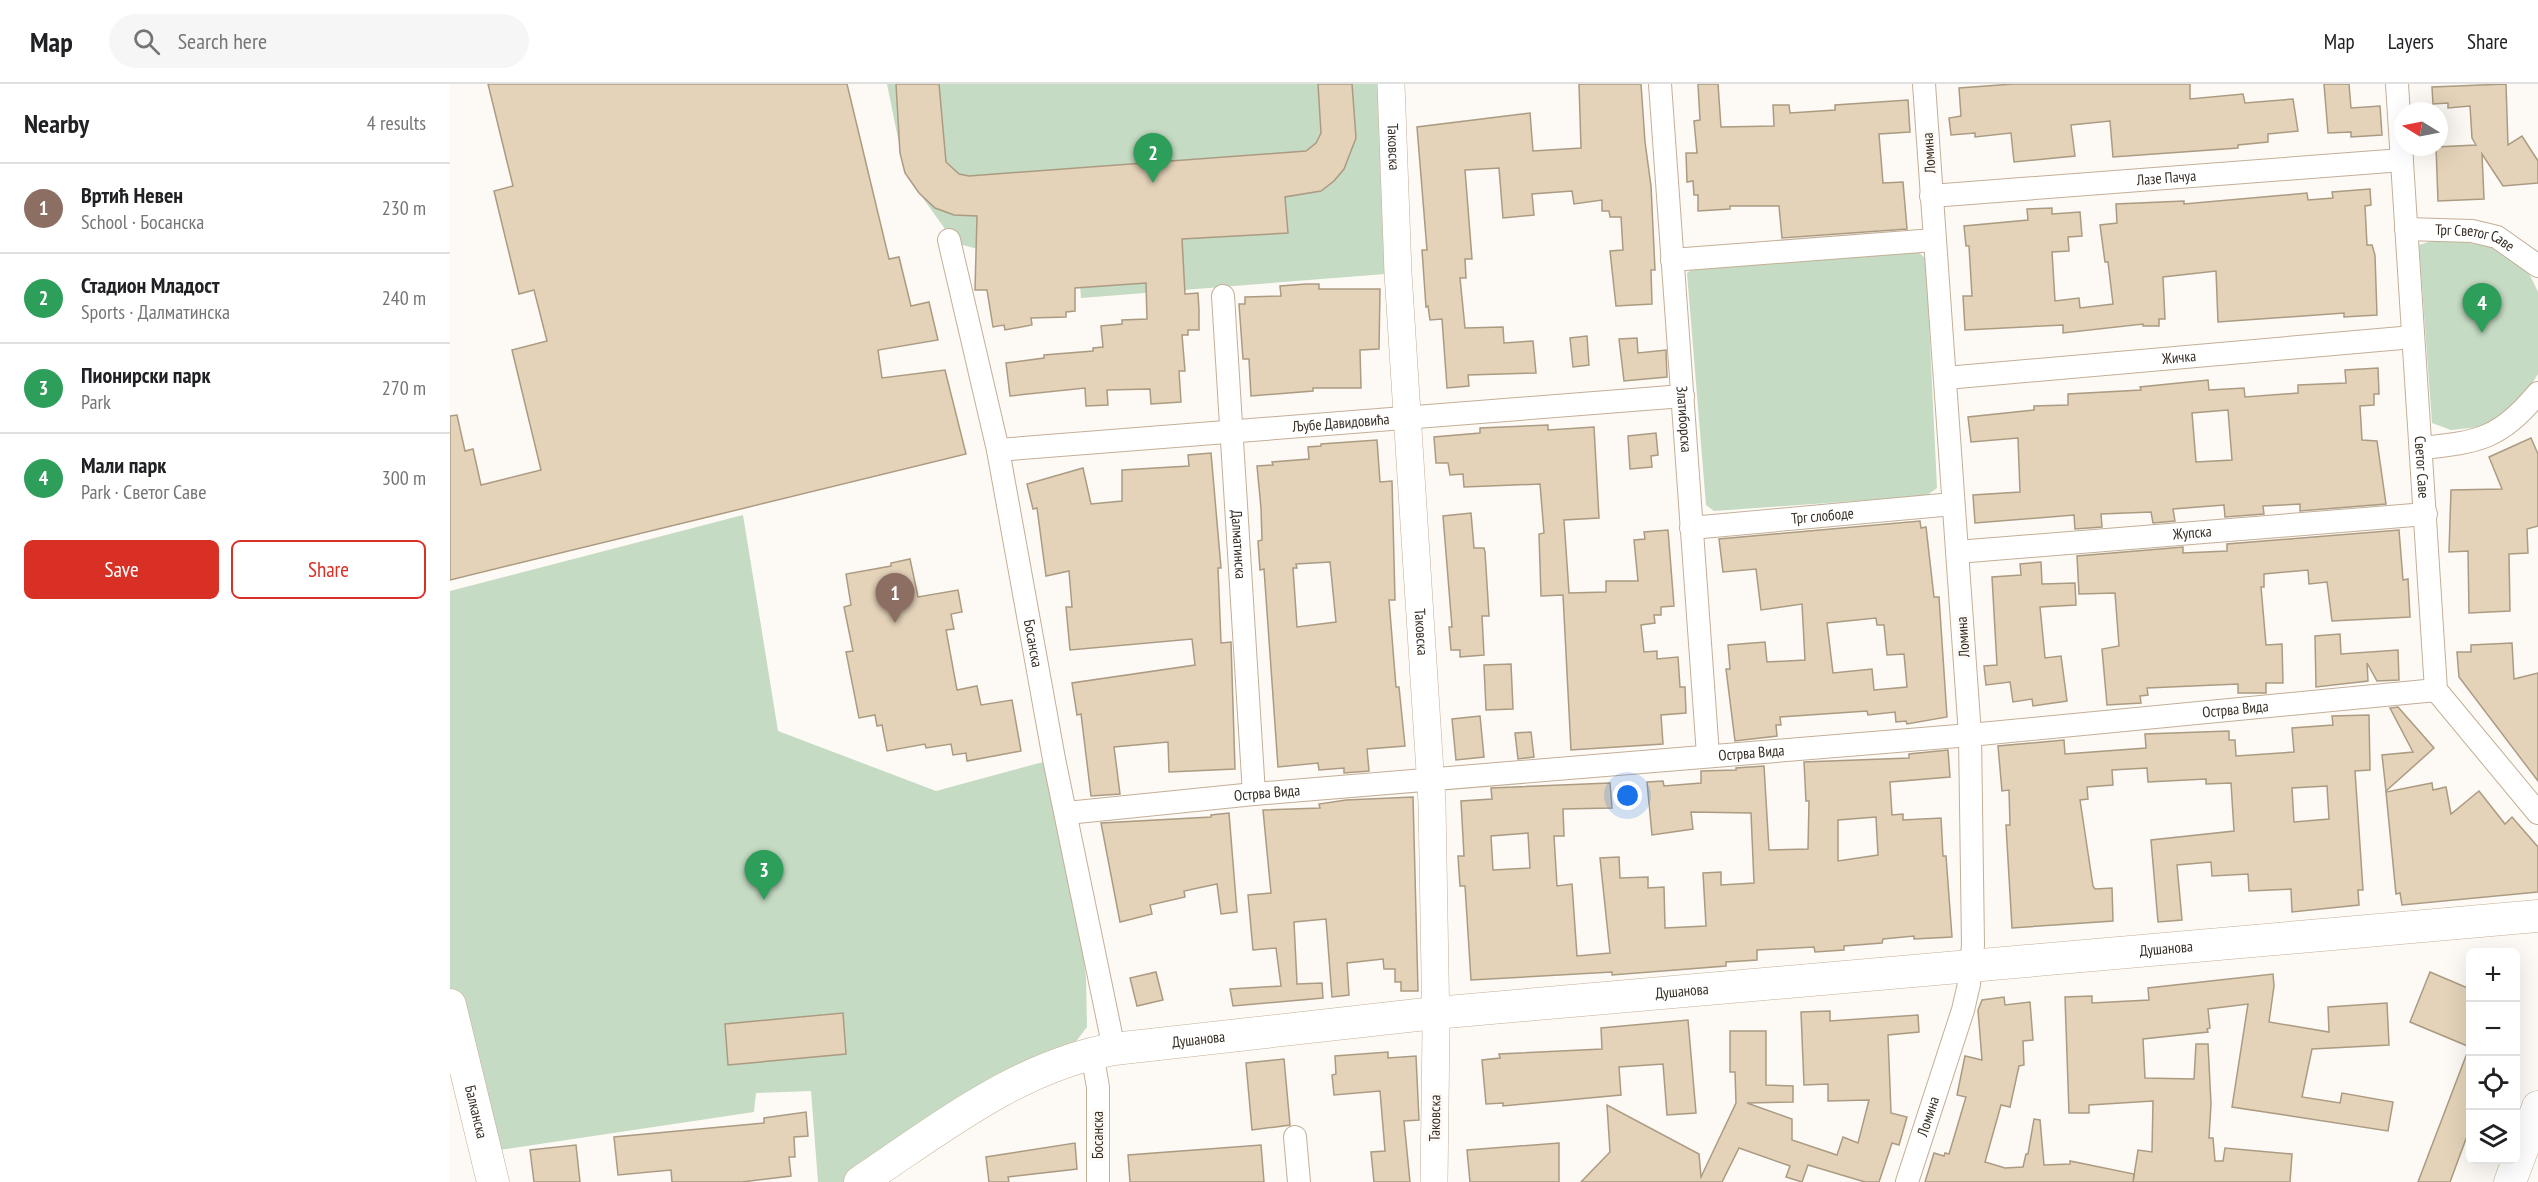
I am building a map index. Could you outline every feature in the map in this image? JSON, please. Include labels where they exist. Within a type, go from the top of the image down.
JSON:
[{"type":"main road","name":"Душанова","points":[[860,1182],[1021,1078],[1063,1061],[1103,1051],[1435,1013],[2538,916]]},
{"type":"main road","name":"Балканска","points":[[450,1005],[493,1182]]},
{"type":"main road","points":[[2510,1182],[2538,1107]]},
{"type":"street","name":"Таковска","points":[[1391,84],[1398,273],[1431,779],[1435,1013],[1434,1182]]},
{"type":"street","name":"Златиборска","points":[[1660,84],[1708,755]]},
{"type":"street","name":"Ломина","points":[[1907,1182],[1963,1010],[1969,984],[1973,945],[1970,735],[1924,84]]},
{"type":"street","name":"Светог Саве","points":[[2397,84],[2436,690]]},
{"type":"street","name":"Лазе Пачуа","points":[[1931,196],[2402,160]]},
{"type":"street","name":"Трг Светог Саве","points":[[2406,229],[2472,231],[2497,237],[2537,263]]},
{"type":"street","name":"Босанска","points":[[949,240],[998,450],[1054,759],[1067,813],[1103,1051],[1098,1087],[1098,1182]]},
{"type":"street","points":[[1672,260],[1935,240]]},
{"type":"street","name":"Далматинска","points":[[1222,296],[1254,794]]},
{"type":"street","name":"Жичка","points":[[1946,378],[2413,337]]},
{"type":"street","points":[[2422,447],[2469,442],[2493,434],[2520,416],[2538,393]]},
{"type":"street","name":"Љубе Давидовића","points":[[998,450],[1683,396]]},
{"type":"street","name":"Трг слободе","points":[[1691,528],[1953,504]]},
{"type":"street","name":"Жупска","points":[[1957,552],[2426,514]]},
{"type":"street","points":[[2436,690],[2538,813]]},
{"type":"street","name":"Острва Вида","points":[[1067,813],[1254,794],[1970,735],[2436,690]]},
{"type":"street","points":[[1295,1137],[1299,1182]]},
{"type":"green space","points":[[887,84],[1391,84],[1398,273],[1081,298],[1077,245],[978,249],[955,243],[905,173]]},
{"type":"green space","points":[[2440,238],[2493,247],[2524,263],[2538,292],[2538,374],[2520,403],[2489,426],[2451,430],[2432,423],[2419,245]]},
{"type":"green space","points":[[1914,248],[1926,259],[1937,488],[1926,496],[1714,511],[1706,505],[1687,273],[1696,266]]},
{"type":"green space","points":[[743,515],[778,731],[936,791],[1054,759],[1069,823],[1086,978],[1087,1027],[1071,1048],[860,1182],[818,1182],[811,1091],[756,1093],[754,1112],[486,1152],[450,1005],[450,591]]},
{"type":"building","points":[[488,84],[847,84],[889,259],[899,257],[911,306],[929,302],[938,340],[878,350],[882,378],[945,370],[966,454],[450,580],[450,416],[457,415],[465,451],[473,449],[481,485],[541,470],[512,350],[547,341],[534,290],[519,294],[494,191],[513,186]]},
{"type":"building","points":[[896,84],[939,84],[946,162],[959,174],[969,176],[1306,151],[1316,143],[1321,133],[1318,84],[1352,84],[1356,138],[1344,169],[1334,181],[1321,191],[1285,197],[1288,233],[1182,239],[1185,294],[1198,293],[1199,330],[1188,330],[1188,335],[1182,335],[1185,371],[1179,371],[1181,402],[1151,404],[1150,389],[1107,390],[1108,405],[1086,406],[1085,388],[1010,396],[1006,363],[1044,358],[1044,355],[1093,351],[1093,348],[1103,347],[1101,326],[1122,324],[1122,320],[1147,319],[1146,283],[1075,288],[1075,311],[1066,312],[1066,317],[1031,318],[1032,325],[1005,330],[1004,325],[993,327],[987,290],[975,290],[977,216],[954,215],[935,208],[919,193],[905,173],[900,153]]},
{"type":"building","points":[[1579,84],[1641,84],[1651,186],[1655,270],[1651,270],[1652,304],[1616,306],[1610,251],[1623,250],[1621,217],[1610,217],[1609,211],[1602,211],[1602,200],[1574,204],[1572,191],[1532,194],[1534,215],[1503,218],[1499,168],[1465,170],[1472,259],[1465,259],[1466,278],[1460,278],[1465,328],[1503,327],[1504,343],[1533,341],[1536,373],[1468,375],[1469,386],[1447,388],[1442,319],[1430,320],[1428,306],[1426,307],[1422,250],[1427,250],[1417,127],[1530,113],[1533,151],[1581,148]]},
{"type":"building","points":[[1698,84],[1718,84],[1721,127],[1774,126],[1773,105],[1789,105],[1790,113],[1835,110],[1835,105],[1908,100],[1910,132],[1879,134],[1883,183],[1903,182],[1907,229],[1782,238],[1779,206],[1730,206],[1730,209],[1698,211],[1698,195],[1694,195],[1693,181],[1687,182],[1686,153],[1697,153],[1694,121],[1700,120]]},
{"type":"building","points":[[2013,84],[2190,84],[2190,99],[2243,94],[2245,103],[2293,99],[2298,131],[2268,134],[2268,142],[2238,145],[2238,148],[2113,157],[2110,121],[2071,125],[2075,156],[2014,162],[2011,133],[1975,137],[1975,133],[1951,135],[1949,118],[1961,116],[1959,88]]},
{"type":"building","points":[[2324,84],[2349,84],[2351,108],[2380,106],[2382,135],[2351,137],[2351,132],[2328,133]]},
{"type":"building","points":[[2506,84],[2508,145],[2522,136],[2538,161],[2538,183],[2503,186],[2482,154],[2484,199],[2438,201],[2436,156],[2448,156],[2448,146],[2476,145],[2472,138],[2470,106],[2448,108],[2448,102],[2433,102],[2432,87]]},
{"type":"building","points":[[2370,189],[2371,205],[2365,206],[2367,245],[2372,245],[2375,255],[2377,315],[2344,317],[2344,313],[2218,322],[2216,271],[2163,277],[2165,319],[2159,319],[2159,326],[2143,326],[2143,324],[2063,333],[2063,325],[1965,330],[1963,296],[1972,296],[1969,246],[1966,246],[1964,226],[2028,220],[2027,209],[2052,208],[2052,214],[2080,212],[2082,236],[2068,237],[2069,251],[2052,252],[2055,301],[2079,298],[2080,308],[2113,304],[2108,262],[2105,262],[2100,225],[2117,223],[2116,204],[2184,201],[2184,204],[2307,193],[2308,200],[2333,198],[2332,192]]},
{"type":"building","points":[[1319,284],[1319,289],[1380,289],[1379,349],[1360,350],[1361,388],[1313,388],[1313,391],[1251,396],[1249,359],[1243,359],[1239,304],[1245,304],[1245,297],[1281,296],[1280,286]]},
{"type":"building","points":[[1587,336],[1589,365],[1573,367],[1570,338]]},
{"type":"building","points":[[1637,338],[1638,353],[1666,350],[1667,377],[1624,381],[1619,339]]},
{"type":"building","points":[[2378,368],[2379,394],[2374,394],[2374,405],[2360,406],[2362,440],[2377,441],[2386,504],[2300,511],[2300,504],[2263,506],[2264,514],[2225,517],[2224,505],[2173,509],[2175,521],[2153,523],[2151,512],[2101,514],[2102,527],[2075,529],[2074,515],[1975,523],[1973,495],[2020,492],[2018,438],[1971,442],[1968,417],[2034,410],[2034,406],[2068,405],[2068,394],[2141,390],[2140,387],[2208,380],[2209,390],[2244,388],[2245,397],[2298,393],[2298,385],[2346,383],[2345,370]],"holes":[[[2228,410],[2232,460],[2196,462],[2192,413]]]},
{"type":"building","points":[[1548,425],[1548,430],[1594,427],[1599,518],[1564,520],[1569,593],[1606,592],[1606,581],[1638,581],[1634,540],[1645,539],[1644,532],[1668,530],[1674,606],[1661,607],[1661,615],[1654,615],[1655,623],[1641,625],[1644,652],[1657,651],[1657,659],[1678,657],[1680,687],[1685,687],[1686,713],[1661,715],[1663,744],[1571,750],[1563,595],[1541,596],[1539,534],[1544,533],[1540,484],[1464,487],[1463,474],[1450,475],[1448,463],[1436,463],[1434,437],[1480,433],[1480,428]]},
{"type":"building","points":[[1656,433],[1658,455],[1651,456],[1652,467],[1630,469],[1628,436]]},
{"type":"building","points":[[2531,438],[2538,454],[2538,526],[2527,529],[2528,553],[2509,554],[2510,611],[2469,613],[2468,551],[2449,552],[2451,490],[2502,489],[2489,457]]},
{"type":"building","points":[[1377,440],[1380,482],[1392,481],[1395,600],[1389,600],[1396,687],[1399,687],[1405,746],[1367,749],[1369,771],[1344,773],[1344,768],[1319,770],[1318,763],[1278,767],[1264,569],[1260,570],[1258,541],[1262,540],[1257,466],[1273,465],[1272,462],[1309,459],[1308,447],[1321,446],[1321,444]],"holes":[[[1330,562],[1336,622],[1297,627],[1293,568],[1297,568],[1296,564]]]},
{"type":"building","points":[[1211,453],[1221,568],[1218,568],[1221,643],[1231,642],[1235,769],[1169,772],[1168,742],[1114,747],[1120,794],[1091,796],[1081,714],[1077,715],[1072,683],[1195,665],[1192,639],[1070,650],[1066,607],[1072,607],[1069,571],[1046,576],[1037,508],[1033,509],[1027,484],[1083,468],[1091,504],[1122,501],[1122,470],[1189,466],[1188,455]]},
{"type":"building","points":[[1471,513],[1474,548],[1484,548],[1485,552],[1489,616],[1482,616],[1484,655],[1460,657],[1460,650],[1451,650],[1449,627],[1452,627],[1443,516]]},
{"type":"building","points":[[1920,521],[1921,528],[1926,527],[1934,597],[1939,597],[1947,717],[1907,724],[1906,721],[1896,722],[1895,712],[1868,715],[1867,711],[1780,717],[1781,725],[1776,725],[1777,736],[1735,741],[1726,669],[1730,669],[1728,645],[1765,642],[1767,662],[1805,660],[1802,604],[1761,610],[1756,569],[1723,572],[1719,539]],"holes":[[[1876,618],[1877,625],[1884,625],[1887,655],[1904,654],[1907,687],[1874,690],[1872,669],[1833,673],[1827,623]]]},
{"type":"building","points":[[2399,530],[2403,580],[2408,579],[2410,617],[2332,621],[2327,582],[2309,584],[2308,570],[2264,574],[2264,587],[2261,587],[2266,645],[2282,644],[2283,683],[2266,683],[2266,693],[2238,693],[2238,684],[2147,688],[2148,695],[2140,696],[2141,703],[2107,705],[2102,649],[2119,646],[2115,593],[2079,594],[2077,556],[2183,547],[2183,553],[2227,551],[2227,544]]},
{"type":"building","points":[[910,559],[918,597],[958,590],[962,612],[951,614],[954,629],[946,630],[957,690],[977,686],[981,705],[1012,700],[1021,751],[967,761],[966,753],[953,755],[951,744],[926,748],[925,744],[887,751],[882,725],[877,726],[875,715],[859,718],[846,652],[853,651],[844,607],[851,605],[846,574],[891,566],[891,563]]},
{"type":"building","points":[[2041,562],[2042,584],[2075,583],[2076,605],[2040,607],[2045,658],[2061,656],[2067,701],[2033,706],[2032,699],[2013,702],[2010,682],[1986,685],[1984,666],[1997,665],[1992,577],[2021,575],[2020,564]]},
{"type":"building","points":[[2340,634],[2341,654],[2398,650],[2399,680],[2377,681],[2367,663],[2368,681],[2316,687],[2315,636]]},
{"type":"building","points":[[2512,643],[2514,679],[2538,673],[2538,781],[2459,677],[2457,652],[2471,652],[2471,645]]},
{"type":"building","points":[[1511,664],[1513,709],[1486,710],[1484,665]]},
{"type":"building","points":[[2398,707],[2434,748],[2386,791],[2382,755],[2413,752],[2390,708]]},
{"type":"building","points":[[2369,715],[2370,770],[2355,771],[2363,890],[2358,890],[2359,905],[2292,912],[2291,889],[2249,891],[2248,874],[2212,876],[2211,862],[2177,865],[2182,920],[2158,922],[2151,840],[2234,831],[2231,783],[2206,784],[2206,779],[2148,782],[2147,768],[2112,770],[2113,785],[2087,787],[2088,799],[2080,800],[2093,886],[2095,889],[2112,888],[2113,921],[2012,928],[2006,825],[2010,825],[2009,790],[2002,791],[1998,746],[2064,740],[2065,754],[2146,748],[2145,734],[2229,731],[2229,740],[2235,740],[2236,756],[2294,752],[2292,728],[2333,725],[2332,716]],"holes":[[[2327,786],[2329,819],[2294,822],[2292,788]]]},
{"type":"building","points":[[1480,716],[1484,757],[1456,760],[1452,719]]},
{"type":"building","points":[[1531,732],[1534,757],[1518,759],[1515,733]]},
{"type":"building","points":[[1948,750],[1950,777],[1890,782],[1892,815],[1903,814],[1903,820],[1941,818],[1952,937],[1914,939],[1914,936],[1883,939],[1882,943],[1844,946],[1844,950],[1815,952],[1814,947],[1757,950],[1757,960],[1726,962],[1726,966],[1612,975],[1612,972],[1471,980],[1465,886],[1460,886],[1458,856],[1464,856],[1461,801],[1492,799],[1491,788],[1610,783],[1612,808],[1563,809],[1564,836],[1554,836],[1557,886],[1572,884],[1577,956],[1610,953],[1600,858],[1619,857],[1620,878],[1648,877],[1648,888],[1664,887],[1665,928],[1706,926],[1703,873],[1721,872],[1721,885],[1754,883],[1751,813],[1691,812],[1693,829],[1652,835],[1647,782],[1663,781],[1664,786],[1701,783],[1701,771],[1764,766],[1769,850],[1808,849],[1809,801],[1806,801],[1804,762],[1909,758],[1909,754]],"holes":[[[1876,817],[1878,855],[1838,861],[1838,820]],[[1528,833],[1530,868],[1493,870],[1491,836]]]},
{"type":"building","points":[[2432,783],[2433,790],[2446,787],[2451,814],[2479,791],[2505,824],[2512,817],[2538,847],[2538,892],[2402,905],[2400,893],[2396,894],[2386,792]]},
{"type":"building","points":[[1413,797],[1418,991],[1401,991],[1401,982],[1395,982],[1395,969],[1384,969],[1383,959],[1347,963],[1349,995],[1332,997],[1326,919],[1294,922],[1297,984],[1322,983],[1323,998],[1233,1006],[1230,989],[1281,986],[1276,948],[1253,950],[1248,895],[1271,893],[1263,810],[1320,808],[1319,804],[1346,800]]},
{"type":"building","points":[[1229,813],[1237,912],[1221,914],[1217,884],[1184,891],[1185,897],[1150,905],[1152,914],[1120,922],[1101,823],[1211,817],[1211,815]]},
{"type":"building","points":[[1156,972],[1163,1000],[1137,1006],[1130,978]]},
{"type":"building","points":[[2430,972],[2466,987],[2466,1045],[2410,1022]]},
{"type":"building","points":[[2273,974],[2274,986],[2269,1022],[2329,1032],[2328,1007],[2387,1003],[2389,1045],[2312,1049],[2302,1097],[2340,1103],[2342,1093],[2393,1102],[2388,1131],[2232,1107],[2248,1004],[2208,1009],[2210,1028],[2207,1029],[2208,1032],[2143,1039],[2145,1078],[2194,1079],[2196,1044],[2208,1044],[2211,1104],[2209,1138],[2213,1138],[2215,1161],[2223,1161],[2225,1148],[2292,1154],[2290,1182],[2133,1182],[2138,1150],[2152,1152],[2153,1101],[2089,1105],[2089,1113],[2069,1113],[2065,997],[2092,996],[2092,1003],[2149,1000],[2148,988]]},
{"type":"building","points":[[2004,997],[2005,1005],[2030,1002],[2033,1040],[2023,1041],[2024,1065],[2019,1066],[2010,1107],[2001,1105],[1985,1162],[2005,1168],[2023,1167],[2026,1154],[2028,1154],[2034,1119],[2040,1120],[2044,1165],[2070,1164],[2070,1161],[2134,1174],[2133,1182],[1925,1182],[1934,1153],[1944,1156],[1945,1153],[1949,1154],[1966,1097],[1957,1095],[1965,1056],[1982,1060],[1978,1010],[1982,1000]]},
{"type":"building","points":[[1830,1011],[1830,1021],[1918,1015],[1919,1032],[1888,1035],[1891,1113],[1907,1117],[1899,1145],[1892,1143],[1879,1182],[1865,1182],[1808,1165],[1802,1182],[1786,1177],[1790,1166],[1739,1148],[1722,1182],[1581,1182],[1610,1152],[1607,1105],[1699,1154],[1701,1177],[1736,1103],[1735,1072],[1730,1072],[1730,1031],[1766,1031],[1766,1085],[1793,1086],[1793,1102],[1747,1103],[1792,1119],[1792,1140],[1837,1155],[1843,1137],[1858,1143],[1869,1100],[1828,1101],[1828,1084],[1804,1085],[1801,1012]]},
{"type":"building","points":[[843,1013],[846,1054],[728,1065],[725,1024]]},
{"type":"building","points":[[1688,1020],[1696,1113],[1667,1115],[1663,1064],[1619,1067],[1621,1095],[1503,1106],[1503,1103],[1486,1104],[1482,1060],[1500,1058],[1499,1054],[1602,1049],[1601,1028]]},
{"type":"building","points":[[1388,1052],[1388,1058],[1416,1056],[1419,1120],[1404,1121],[1410,1182],[1374,1182],[1371,1152],[1385,1151],[1380,1091],[1334,1095],[1332,1075],[1336,1074],[1335,1056]]},
{"type":"building","points":[[2466,1056],[2466,1139],[2450,1182],[2418,1182]]},
{"type":"building","points":[[1284,1059],[1290,1125],[1252,1130],[1246,1063]]},
{"type":"building","points":[[806,1112],[808,1136],[794,1137],[795,1157],[789,1157],[791,1176],[742,1182],[672,1182],[671,1170],[618,1175],[614,1137],[764,1123],[764,1118]]},
{"type":"building","points":[[1075,1143],[1077,1169],[1008,1177],[1009,1182],[989,1182],[986,1157]]},
{"type":"building","points":[[1559,1143],[1559,1182],[1470,1182],[1467,1150]]},
{"type":"building","points":[[576,1145],[580,1182],[534,1182],[530,1150]]},
{"type":"building","points":[[1261,1145],[1264,1182],[1130,1182],[1128,1155]]},
{"type":"place","name":"Стадион Младост","points":[[1153,183]]},
{"type":"place","name":"Мали парк","points":[[2482,333]]},
{"type":"place","name":"Вртић Невен","points":[[895,623]]},
{"type":"place","name":"Пионирски парк","points":[[764,900]]}]
